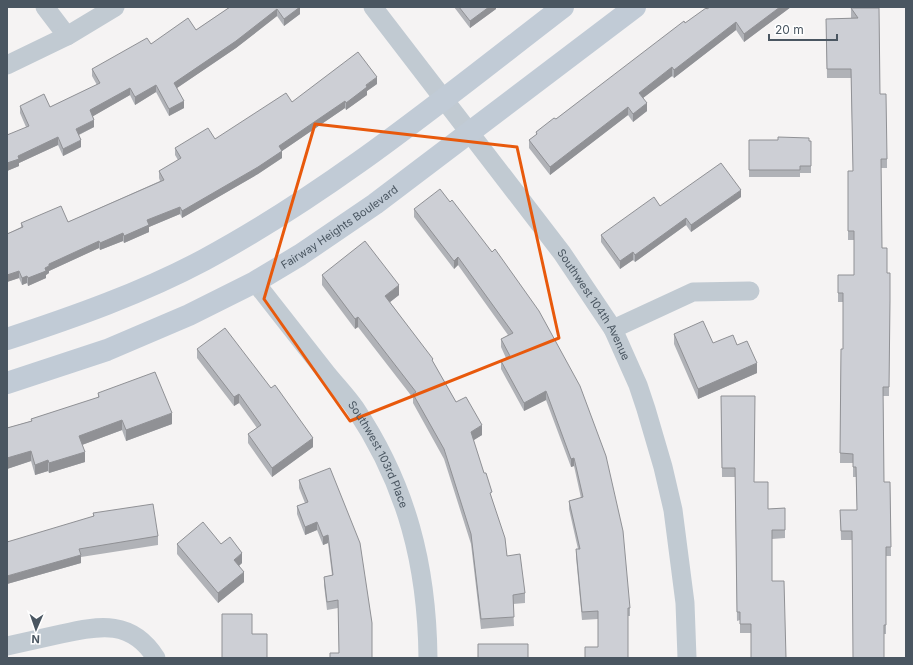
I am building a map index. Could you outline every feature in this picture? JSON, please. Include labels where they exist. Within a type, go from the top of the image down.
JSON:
[{"type":"street","points":[[45,7],[67,36]]},
{"type":"street","points":[[7,66],[67,36],[115,7]]},
{"type":"street","name":"Southwest 104th Avenue","points":[[373,7],[562,253],[613,329],[633,373],[646,408],[663,467],[673,510],[685,603],[687,658]]},
{"type":"street","points":[[7,339],[90,311],[158,282],[203,260],[309,198],[443,99],[563,7]]},
{"type":"street","name":"Fairway Heights Boulevard","points":[[7,383],[107,350],[189,315],[255,282],[300,256],[348,224],[635,7]]},
{"type":"street","name":"Southwest 103rd Place","points":[[255,282],[354,407],[374,441],[395,482],[412,531],[421,565],[424,585],[428,658]]},
{"type":"street","points":[[613,329],[693,292],[750,291]]},
{"type":"street","points":[[7,646],[96,627],[110,627],[125,631],[137,637],[150,648],[156,658]]},
{"type":"highlighted area","points":[[315,124],[517,147],[559,338],[350,421],[264,299]]},
{"type":"building","points":[[230,7],[300,7],[284,19],[277,9],[236,41],[174,83],[184,101],[169,109],[156,85],[135,97],[130,88],[90,110],[94,120],[76,129],[81,140],[63,149],[58,137],[18,156],[19,159],[7,163],[7,135],[29,126],[20,106],[44,94],[50,107],[100,83],[92,69],[147,38],[151,44],[188,18],[196,30]]},
{"type":"building","points":[[459,7],[489,7],[470,21]]},
{"type":"building","points":[[710,7],[780,7],[744,34],[736,22],[674,70],[672,67],[639,93],[647,103],[633,114],[628,107],[550,167],[529,140],[537,134],[536,132],[554,118],[556,119],[684,21],[685,23],[706,8],[707,9]]},
{"type":"building","points":[[851,8],[879,8],[880,94],[886,94],[887,159],[881,159],[882,248],[887,248],[887,273],[890,273],[890,301],[889,387],[883,387],[884,482],[890,482],[891,547],[886,547],[886,625],[884,625],[884,658],[853,658],[852,531],[841,531],[840,510],[857,510],[856,467],[853,467],[853,454],[840,453],[843,293],[838,293],[838,275],[854,275],[854,231],[848,231],[848,171],[853,171],[851,69],[827,69],[826,19],[858,18]]},
{"type":"building","points":[[358,52],[377,77],[366,85],[367,87],[346,103],[345,101],[279,146],[282,151],[258,167],[182,211],[180,207],[147,220],[149,225],[124,236],[123,233],[100,243],[99,241],[49,264],[49,266],[45,268],[46,271],[28,278],[27,276],[22,278],[19,271],[7,275],[7,234],[23,227],[21,223],[61,206],[68,222],[164,180],[159,171],[181,158],[175,148],[208,128],[215,139],[286,93],[292,102]]},
{"type":"building","points":[[778,137],[809,138],[809,141],[811,141],[811,166],[800,166],[800,170],[749,170],[749,140],[778,140]]},
{"type":"building","points":[[721,163],[741,190],[691,225],[686,218],[635,255],[633,252],[620,261],[601,235],[654,197],[660,206]]},
{"type":"building","points":[[440,189],[450,202],[452,200],[492,252],[495,249],[539,311],[580,386],[606,456],[623,531],[630,608],[628,608],[628,658],[585,658],[585,647],[598,647],[598,611],[582,612],[576,549],[580,549],[569,501],[583,497],[574,458],[571,459],[546,391],[524,403],[501,361],[510,356],[501,339],[513,333],[458,257],[454,261],[414,209]]},
{"type":"building","points":[[365,241],[399,285],[385,296],[433,359],[432,360],[456,402],[466,397],[482,425],[471,432],[484,473],[486,473],[492,492],[490,493],[505,538],[507,556],[520,554],[525,593],[513,595],[514,617],[481,619],[471,534],[444,449],[413,394],[416,392],[358,317],[355,319],[322,275]]},
{"type":"building","points":[[703,321],[713,343],[733,335],[737,345],[747,341],[757,363],[698,389],[674,334]]},
{"type":"building","points":[[225,328],[271,388],[275,385],[313,438],[272,468],[248,434],[261,425],[239,394],[234,397],[197,349]]},
{"type":"building","points":[[155,372],[172,413],[126,430],[122,420],[79,436],[85,452],[49,463],[48,460],[35,465],[31,451],[7,458],[7,428],[32,421],[31,419],[99,397],[98,393]]},
{"type":"building","points":[[721,396],[755,396],[754,482],[768,482],[768,509],[785,508],[785,530],[772,530],[772,581],[784,581],[786,658],[751,658],[751,624],[740,624],[740,612],[737,612],[735,468],[722,468]]},
{"type":"building","points":[[330,468],[360,543],[372,623],[372,658],[330,658],[330,653],[339,653],[338,600],[327,602],[324,577],[333,575],[328,535],[323,537],[317,522],[305,527],[297,506],[308,502],[299,480]]},
{"type":"building","points":[[153,504],[158,536],[79,549],[81,555],[7,576],[7,542],[94,516],[93,513]]},
{"type":"building","points":[[203,522],[221,544],[230,537],[242,553],[234,560],[244,572],[218,593],[177,544]]},
{"type":"building","points":[[222,614],[252,614],[252,634],[267,634],[267,658],[222,658]]},
{"type":"building","points":[[478,644],[528,644],[528,658],[478,658]]}]
